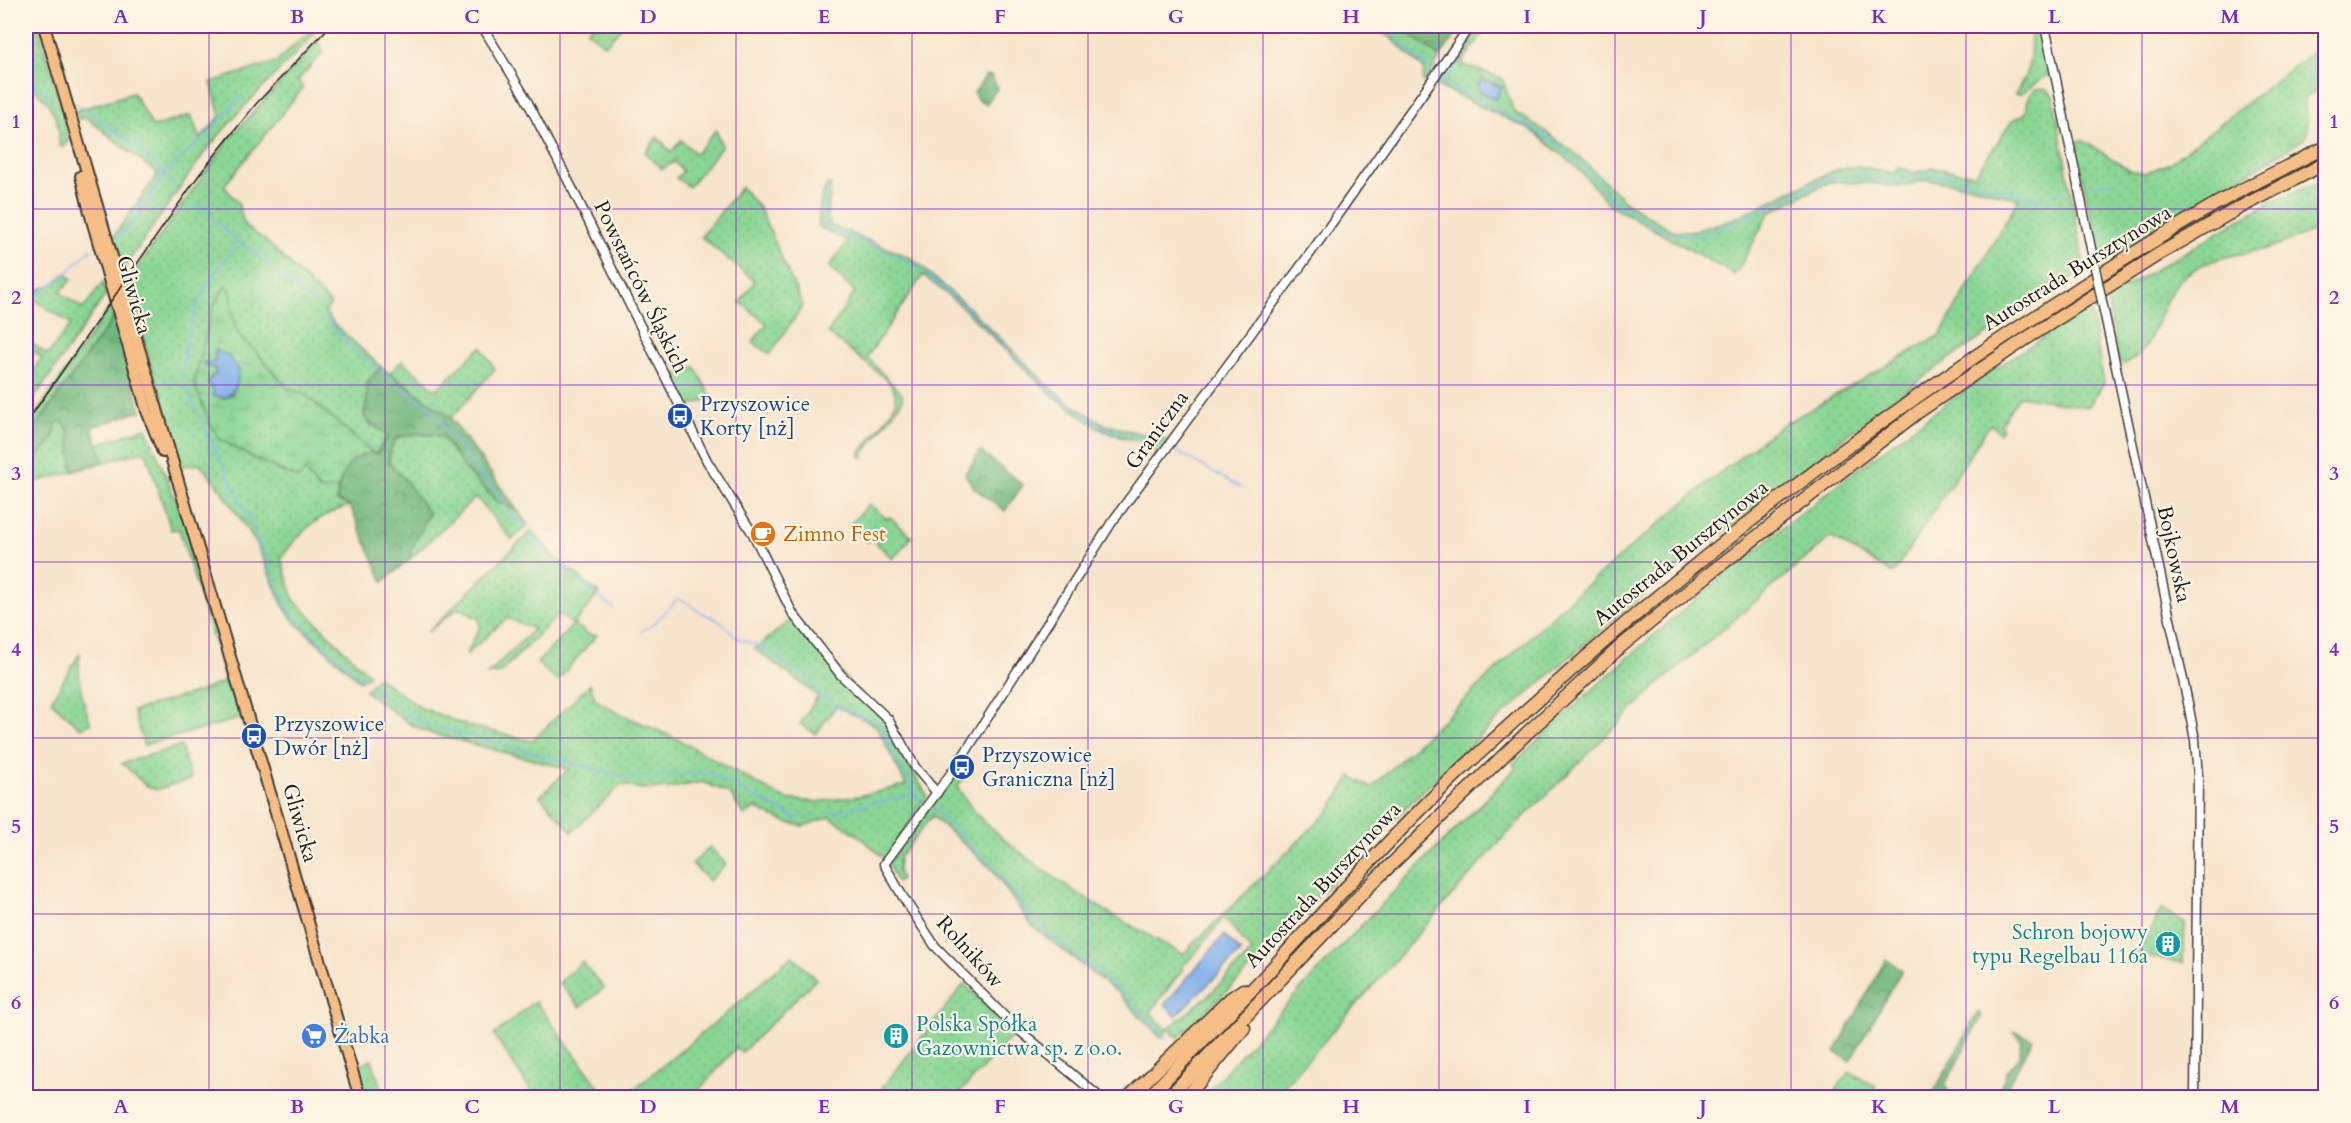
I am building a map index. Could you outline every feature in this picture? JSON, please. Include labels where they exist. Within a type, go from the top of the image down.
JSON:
[{"type":"highway","name":"Autostrada Bursztynowa","points":[[1148,1098],[1272,968],[1361,870],[1473,759],[1567,673],[1761,512],[1861,437],[2013,330],[2230,196],[2325,147]]},
{"type":"highway","name":"Autostrada Bursztynowa","points":[[1168,1098],[1369,886],[1620,647],[1771,525],[1918,412],[2024,340],[2159,254],[2237,208],[2325,163]]},
{"type":"highway","points":[[1128,1098],[1230,999],[1272,968]]},
{"type":"highway","points":[[1186,1098],[1246,1025],[1266,994]]},
{"type":"main road","name":"Gliwicka","points":[[44,26],[360,1098]]},
{"type":"street","name":"Powstańców Śląskich","points":[[482,26],[524,95],[702,452],[753,534],[793,614],[841,675],[888,719],[915,767],[937,793]]},
{"type":"street","name":"Graniczna","points":[[884,864],[964,755],[1112,522],[1317,244],[1470,26]]},
{"type":"street","name":"Bojkowska","points":[[2045,26],[2188,703],[2197,759],[2195,1098]]},
{"type":"street","name":"Rolników","points":[[884,864],[935,946],[1014,1026],[1101,1098]]},
{"type":"green space","points":[[26,26],[38,26],[61,106],[68,141],[63,147],[59,146],[58,126],[52,109],[26,82]]},
{"type":"green space","points":[[592,26],[623,26],[605,45],[587,31]]},
{"type":"green space","points":[[1372,26],[1400,26],[1440,57],[1425,83],[1423,81],[1424,69],[1391,38]]},
{"type":"green space","points":[[1400,26],[1440,26],[1455,35],[1440,57]]},
{"type":"green space","points":[[1476,26],[1488,26],[1461,64],[1502,78],[1514,112],[1575,153],[1628,204],[1675,232],[1698,230],[1733,219],[1835,170],[1858,166],[1892,173],[1899,167],[1914,173],[1934,168],[1975,175],[2012,121],[2026,113],[2028,98],[2034,89],[2047,89],[2053,95],[2085,269],[1950,358],[1857,427],[1623,611],[1496,721],[1359,852],[1251,968],[1178,1038],[1168,1029],[1161,1038],[1118,993],[1032,926],[991,868],[932,816],[899,858],[898,870],[901,879],[897,882],[888,864],[965,760],[973,765],[957,787],[979,817],[1002,838],[1076,893],[1183,954],[1329,811],[1351,776],[1371,788],[1576,594],[1718,474],[1786,422],[1940,335],[2019,199],[1968,185],[1927,180],[1899,187],[1869,183],[1829,182],[1770,212],[1735,275],[1610,205],[1577,167],[1531,130],[1435,85]],"holes":[[[1223,918],[1252,952],[1208,996],[1167,1029],[1150,1012],[1183,969],[1183,965],[1191,959]]]},
{"type":"green space","points":[[2030,26],[2041,26],[2048,75],[2022,94],[2015,94],[2025,77],[2030,61]]},
{"type":"green space","points":[[312,29],[314,34],[239,112],[204,153],[121,272],[112,239],[158,174],[84,116],[80,120],[75,111],[133,93],[153,127],[191,115],[200,139],[220,116],[211,82],[276,62]]},
{"type":"green space","points":[[318,41],[323,52],[298,80],[303,88],[224,186],[238,203],[245,226],[265,240],[331,304],[325,312],[334,324],[381,367],[367,382],[364,417],[370,425],[382,428],[388,436],[375,454],[303,393],[288,389],[239,336],[233,318],[231,290],[220,439],[284,473],[306,470],[319,490],[337,489],[337,501],[350,506],[328,514],[311,525],[281,558],[294,600],[369,675],[360,681],[293,620],[282,604],[256,543],[222,491],[200,464],[183,466],[126,284],[229,139]]},
{"type":"green space","points":[[2325,42],[2325,85],[2304,99],[2308,130],[2304,139],[2102,263],[2074,142],[2082,140],[2132,171],[2145,173],[2170,163]]},
{"type":"green space","points":[[986,75],[991,76],[998,88],[986,104],[977,99],[974,93]]},
{"type":"green space","points":[[716,130],[722,146],[689,187],[676,178],[683,171],[674,162],[662,169],[645,153],[657,137],[671,152],[681,140],[696,154]]},
{"type":"green space","points":[[2325,179],[2325,227],[2265,249],[2209,262],[2189,272],[2172,290],[2143,350],[2134,359],[2123,364],[2118,359],[2107,298],[2272,201]]},
{"type":"green space","points":[[827,184],[831,185],[827,216],[830,225],[911,258],[968,307],[1069,403],[1106,425],[1167,440],[1157,454],[1147,443],[1117,436],[1098,428],[1052,395],[960,305],[923,275],[867,357],[902,394],[902,401],[864,453],[863,459],[859,454],[893,408],[895,397],[888,381],[828,333],[855,292],[829,267],[848,241],[819,227],[821,199]]},
{"type":"green space","points":[[741,187],[760,209],[803,306],[770,354],[752,342],[767,324],[740,302],[755,281],[701,237]]},
{"type":"green space","points":[[66,273],[72,279],[60,292],[83,309],[103,282],[106,294],[26,410],[26,380],[42,358],[26,346],[26,339],[48,355],[71,324],[26,294],[52,285]]},
{"type":"green space","points":[[226,285],[231,290],[233,318],[239,336],[288,389],[303,393],[372,452],[358,457],[349,465],[337,489],[319,490],[306,471],[298,478],[257,460],[220,439],[211,426],[194,383],[213,307]],"holes":[[[216,360],[239,370],[233,393],[225,398],[215,397],[210,378],[215,374],[215,367],[205,365],[204,362],[215,362]]]},
{"type":"green space","points":[[110,307],[114,317],[26,440],[26,428]]},
{"type":"green space","points":[[2090,308],[2104,383],[2088,407],[2019,396],[2000,425],[2003,429],[2000,433],[1990,424],[1893,574],[1831,537],[1655,687],[1501,840],[1275,1097],[1203,1097],[1318,971],[1516,768],[1513,764],[1624,661],[1739,563],[1857,470],[1993,370]]},
{"type":"green space","points":[[114,317],[141,411],[92,427],[104,462],[73,472],[69,431],[62,421],[57,422],[53,438],[26,469],[26,440]]},
{"type":"green space","points":[[481,347],[495,369],[451,418],[390,373],[402,361],[436,390]]},
{"type":"green space","points":[[381,367],[451,418],[518,511],[496,501],[466,470],[442,436],[420,434],[398,437],[391,448],[389,462],[407,482],[429,514],[411,551],[410,559],[383,582],[350,506],[337,501],[347,467],[359,455],[367,452],[376,454],[388,437],[364,417],[367,382]]},
{"type":"green space","points":[[695,367],[712,398],[686,407],[672,376]]},
{"type":"green space","points":[[62,421],[69,431],[73,472],[27,484],[26,469],[53,438],[57,422]]},
{"type":"green space","points":[[146,428],[189,532],[242,718],[144,745],[133,711],[201,691],[226,681],[179,529],[171,530],[147,455],[143,451],[104,462],[98,444]]},
{"type":"green space","points":[[420,434],[442,436],[466,470],[496,501],[518,511],[528,525],[512,540],[476,497],[410,559],[411,551],[389,462],[391,448],[398,437]]},
{"type":"green space","points":[[980,451],[1023,485],[1005,511],[975,489],[965,474]]},
{"type":"green space","points":[[869,504],[887,519],[890,517],[912,537],[893,559],[872,539],[868,542],[849,526]]},
{"type":"green space","points":[[532,530],[552,555],[599,593],[574,624],[589,635],[597,635],[557,681],[537,663],[573,625],[559,614],[500,673],[487,675],[534,629],[507,618],[466,655],[480,627],[479,619],[458,608],[427,633]]},
{"type":"green space","points":[[792,619],[883,719],[927,796],[885,859],[858,835],[830,817],[803,826],[788,823],[754,808],[745,816],[729,793],[703,782],[671,788],[643,789],[621,785],[572,832],[540,796],[569,769],[433,734],[411,725],[365,691],[378,677],[421,708],[465,725],[532,741],[590,684],[596,700],[614,711],[679,740],[785,799],[817,802],[906,785],[877,727],[872,724],[836,706],[816,734],[800,724],[818,696],[755,649]]},
{"type":"green space","points":[[80,653],[81,689],[91,724],[80,728],[51,701]]},
{"type":"green space","points":[[181,746],[191,779],[156,790],[145,785],[122,763]]},
{"type":"green space","points":[[710,847],[726,864],[709,881],[692,864]]},
{"type":"green space","points":[[2162,909],[2185,924],[2183,963],[2137,954]]},
{"type":"green space","points":[[792,956],[816,979],[742,1052],[736,1048],[693,1097],[633,1097],[628,1094],[721,1018]]},
{"type":"green space","points":[[1886,959],[1902,970],[1850,1061],[1835,1052]]},
{"type":"green space","points":[[582,962],[604,988],[580,1007],[559,983]]},
{"type":"green space","points":[[964,984],[1015,1033],[956,1097],[875,1097]]},
{"type":"green space","points":[[535,1001],[605,1095],[601,1097],[535,1097],[494,1035]]},
{"type":"green space","points":[[1978,1012],[1982,1016],[1945,1085],[1951,1097],[1931,1097]]},
{"type":"green space","points":[[2014,1031],[2033,1039],[2002,1097],[1996,1097],[2007,1072],[2019,1057],[2022,1041]]},
{"type":"green space","points":[[372,1060],[384,1097],[365,1097],[357,1065]]},
{"type":"green space","points":[[1849,1071],[1876,1087],[1870,1097],[1832,1097]]},
{"type":"water","points":[[1482,79],[1502,87],[1496,99],[1478,92],[1478,84]]},
{"type":"water","points":[[215,350],[227,355],[239,370],[236,386],[225,398],[213,396],[213,390],[208,382],[215,374],[215,368],[204,365],[204,362],[215,362]]},
{"type":"water","points":[[1224,935],[1241,952],[1176,1016],[1165,1004]]},
{"type":"waterway","points":[[1378,26],[1393,35],[1431,71]]},
{"type":"waterway","points":[[1443,84],[1482,26]]},
{"type":"waterway","points":[[26,77],[53,100]]},
{"type":"waterway","points":[[1437,80],[1527,125],[1558,145],[1587,170],[1613,202],[1675,235],[1696,235],[1717,230],[1830,178],[1857,175],[1891,182],[1919,176],[1943,176],[2034,198],[2042,197]]},
{"type":"waterway","points":[[115,242],[142,209],[164,173],[206,135],[243,95]]},
{"type":"waterway","points":[[76,104],[128,141],[175,185]]},
{"type":"waterway","points":[[2093,185],[2111,182]]},
{"type":"waterway","points":[[827,187],[823,217],[828,228],[902,258],[919,268]]},
{"type":"waterway","points":[[2050,194],[2062,192]]},
{"type":"waterway","points":[[197,202],[236,241],[246,246],[315,305]]},
{"type":"waterway","points":[[182,378],[186,345],[201,297],[236,242]]},
{"type":"waterway","points":[[26,299],[54,284],[91,249]]},
{"type":"waterway","points":[[925,273],[962,304],[1031,372]]},
{"type":"waterway","points":[[324,316],[344,339],[371,364],[427,404],[521,526]]},
{"type":"waterway","points":[[1035,376],[1059,398],[1108,430],[1163,445]]},
{"type":"waterway","points":[[185,386],[245,511],[286,605],[293,616],[362,680]]},
{"type":"waterway","points":[[1172,449],[1240,487]]},
{"type":"waterway","points":[[530,535],[556,562],[614,609]]},
{"type":"waterway","points":[[641,631],[650,627],[678,599],[718,620],[739,639],[763,648],[803,675],[818,693],[836,706],[861,717],[873,719],[884,729],[888,742],[912,786],[913,794]]},
{"type":"waterway","points":[[371,688],[424,724],[618,775],[633,778],[650,776]]},
{"type":"waterway","points":[[657,776],[707,772],[795,818],[813,817]]},
{"type":"waterway","points":[[830,813],[905,796],[914,795],[926,802]]},
{"type":"waterway","points":[[932,807],[996,870],[1037,925],[1121,992],[1167,1039]]},
{"type":"waterway","points":[[26,1086],[35,1090]]},
{"type":"waterway","points":[[1211,1090],[1218,1098]]},
{"type":"waterway","points":[[42,1094],[50,1098]]},
{"type":"railway","points":[[26,423],[199,175],[256,104],[330,26]]},
{"type":"place","name":"Przyszowice Korty [nż]","points":[[680,416]]},
{"type":"place","name":"Zimno Fest","points":[[763,534]]},
{"type":"place","name":"Przyszowice Dwór [nż]","points":[[254,736]]},
{"type":"place","name":"Przyszowice Graniczna [nż]","points":[[962,767]]},
{"type":"place","name":"Schron bojowy typu Regelbau 116a","points":[[2168,944]]},
{"type":"place","name":"Żabka","points":[[314,1036]]},
{"type":"place","name":"Polska Spółka Gazownictwa sp. z o.o.","points":[[896,1036]]}]
